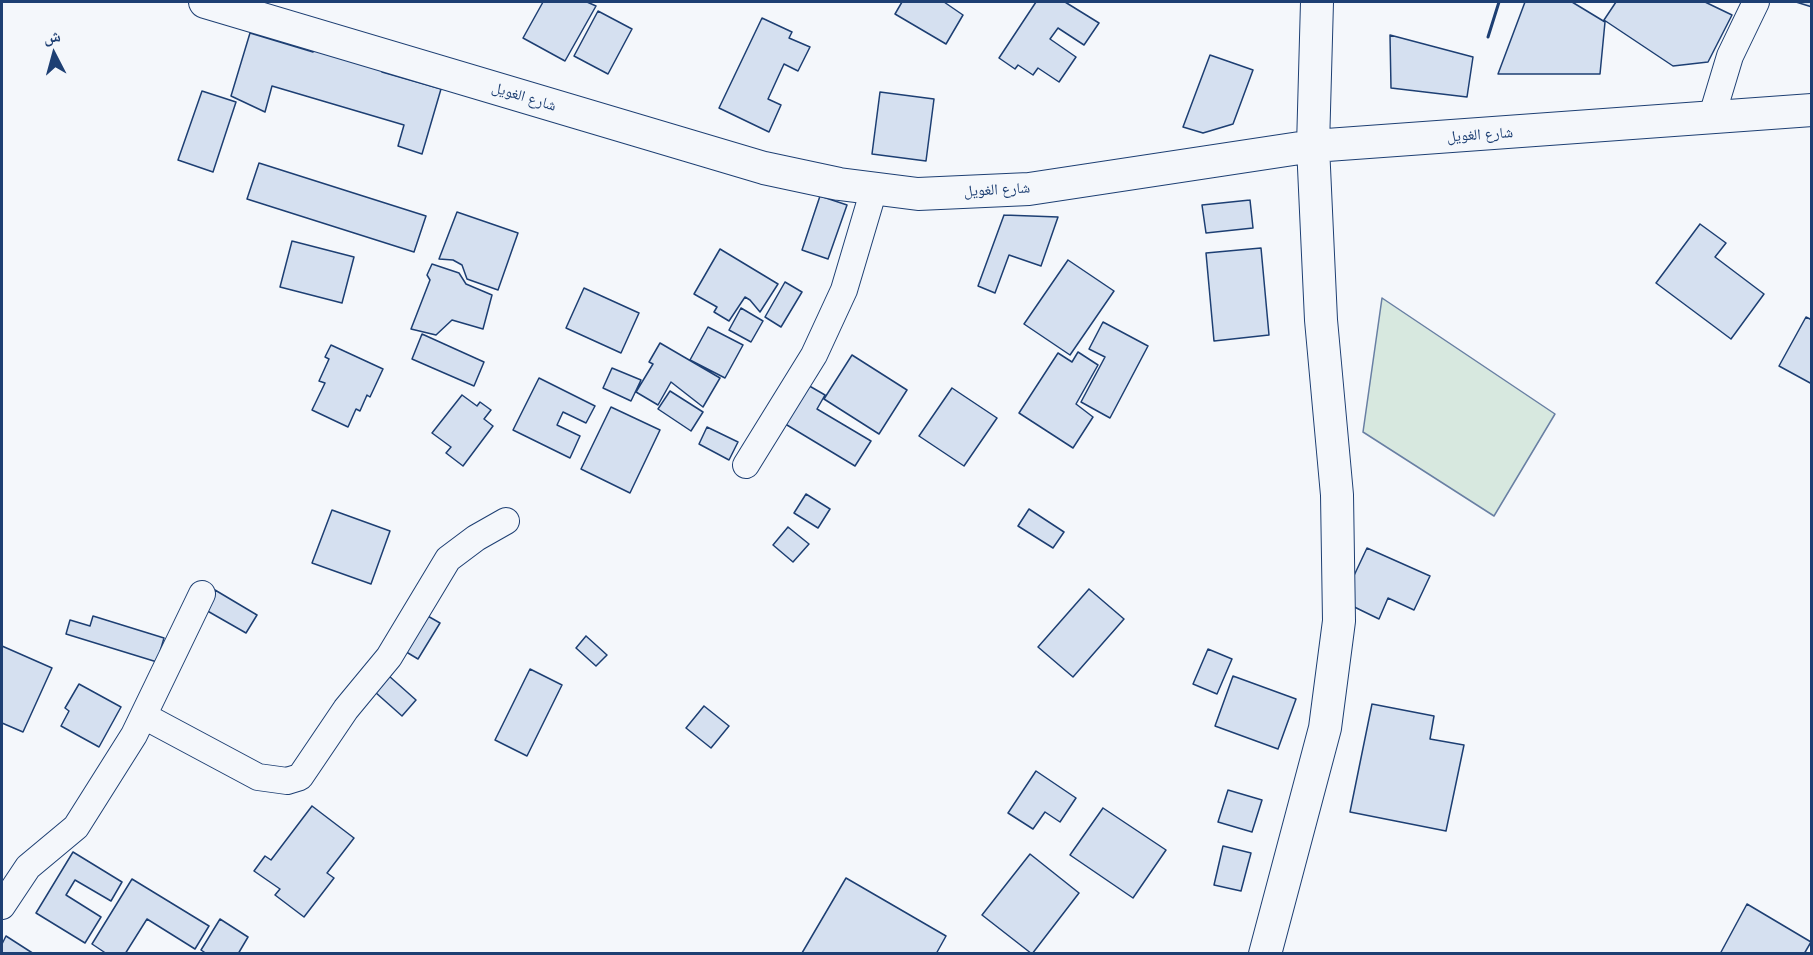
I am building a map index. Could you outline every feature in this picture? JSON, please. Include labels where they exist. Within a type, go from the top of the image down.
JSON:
[{"type":"street","name":"شارع الغويل","points":[[205,2],[764,168],[839,184],[918,194],[1029,189],[1313,146],[1812,110]]},
{"type":"street","points":[[1265,954],[1325,728],[1339,621],[1337,495],[1321,320],[1313,146],[1317,2]]},
{"type":"street","points":[[1711,119],[1730,56],[1756,2]]},
{"type":"street","points":[[746,465],[814,355],[844,290],[874,189]]},
{"type":"street","points":[[144,716],[258,777],[287,781],[300,777],[346,709],[389,657],[448,559],[476,538],[506,522]]},
{"type":"street","points":[[2,906],[28,867],[76,827],[144,716],[202,594]]},
{"type":"shaded area","points":[[1382,298],[1555,414],[1494,516],[1363,432]]},
{"type":"building","points":[[543,2],[587,2],[596,6],[565,61],[523,38]]},
{"type":"building","points":[[902,2],[944,2],[963,15],[946,44],[895,14]]},
{"type":"building","points":[[1036,2],[1065,2],[1099,23],[1084,45],[1058,28],[1050,39],[1076,57],[1059,82],[1038,68],[1033,75],[1018,65],[1015,69],[999,58]]},
{"type":"building","points":[[1525,2],[1572,2],[1605,22],[1600,74],[1498,74]]},
{"type":"building","points":[[1616,2],[1705,2],[1732,15],[1708,62],[1673,66],[1604,20]]},
{"type":"building","points":[[1796,2],[1812,2],[1812,7]]},
{"type":"building","points":[[598,11],[632,29],[608,74],[574,56]]},
{"type":"building","points":[[762,18],[792,32],[789,38],[810,47],[798,71],[784,64],[768,99],[781,105],[769,132],[719,108]]},
{"type":"building","points":[[250,33],[313,52],[315,45],[384,65],[382,72],[441,89],[422,154],[398,146],[404,125],[272,86],[265,112],[231,96]]},
{"type":"building","points":[[1390,35],[1473,57],[1467,97],[1391,88]]},
{"type":"building","points":[[1210,55],[1253,70],[1233,124],[1203,133],[1183,127]]},
{"type":"building","points":[[202,91],[236,102],[213,172],[178,160]]},
{"type":"building","points":[[880,92],[934,99],[926,161],[872,154]]},
{"type":"building","points":[[259,163],[426,216],[414,252],[247,199]]},
{"type":"building","points":[[820,196],[847,205],[828,259],[802,250]]},
{"type":"building","points":[[1250,200],[1253,228],[1206,233],[1202,205]]},
{"type":"building","points":[[457,212],[518,233],[498,290],[467,279],[462,265],[453,260],[439,259]]},
{"type":"building","points":[[1004,215],[1058,217],[1041,266],[1009,255],[995,293],[978,286]]},
{"type":"building","points":[[1700,224],[1726,243],[1715,257],[1764,294],[1731,339],[1656,283]]},
{"type":"building","points":[[292,241],[354,257],[342,303],[280,287]]},
{"type":"building","points":[[1261,248],[1269,335],[1214,341],[1206,253]]},
{"type":"building","points":[[720,249],[778,284],[760,312],[745,297],[729,321],[714,312],[717,307],[694,294]]},
{"type":"building","points":[[1068,260],[1114,291],[1070,355],[1024,324]]},
{"type":"building","points":[[432,264],[459,273],[466,284],[492,295],[483,329],[452,320],[436,335],[411,329],[430,280],[427,275]]},
{"type":"building","points":[[785,282],[802,292],[781,327],[765,317]]},
{"type":"building","points":[[584,288],[639,313],[621,353],[566,328]]},
{"type":"building","points":[[741,308],[763,321],[751,342],[729,330]]},
{"type":"building","points":[[1806,317],[1812,320],[1812,384],[1779,366]]},
{"type":"building","points":[[1103,322],[1148,346],[1110,418],[1081,402],[1105,357],[1089,349]]},
{"type":"building","points":[[708,327],[743,345],[725,378],[690,360]]},
{"type":"building","points":[[422,334],[484,362],[474,386],[412,359]]},
{"type":"building","points":[[660,343],[720,378],[703,407],[671,382],[658,405],[636,392],[653,364],[649,362]]},
{"type":"building","points":[[331,345],[383,369],[370,397],[367,395],[360,411],[356,409],[348,427],[312,410],[325,383],[319,381],[329,359],[325,357]]},
{"type":"building","points":[[1078,352],[1098,365],[1076,404],[1093,417],[1073,448],[1019,413],[1058,353],[1072,362]]},
{"type":"building","points":[[852,355],[907,390],[879,434],[824,399]]},
{"type":"building","points":[[612,368],[641,380],[631,401],[603,388]]},
{"type":"building","points":[[539,378],[595,406],[586,423],[563,412],[557,425],[580,436],[570,458],[513,430]]},
{"type":"building","points":[[806,384],[825,395],[817,409],[871,441],[855,466],[782,422]]},
{"type":"building","points":[[952,388],[997,418],[964,466],[919,436]]},
{"type":"building","points":[[670,391],[703,412],[691,431],[658,409]]},
{"type":"building","points":[[462,395],[477,406],[480,402],[491,410],[484,419],[493,426],[463,466],[446,453],[451,447],[432,433]]},
{"type":"building","points":[[611,407],[660,430],[630,493],[581,469]]},
{"type":"building","points":[[707,427],[738,442],[729,460],[699,444]]},
{"type":"building","points":[[806,494],[830,509],[818,528],[794,513]]},
{"type":"building","points":[[1029,509],[1064,532],[1053,548],[1018,526]]},
{"type":"building","points":[[332,510],[390,531],[371,584],[312,563]]},
{"type":"building","points":[[788,527],[809,544],[793,562],[773,545]]},
{"type":"building","points":[[1367,548],[1430,576],[1414,610],[1388,598],[1379,619],[1342,601]]},
{"type":"building","points":[[1089,589],[1124,619],[1073,677],[1038,647]]},
{"type":"building","points":[[215,590],[257,615],[246,633],[204,609]]},
{"type":"building","points":[[419,611],[440,623],[418,659],[398,647]]},
{"type":"building","points":[[93,616],[164,638],[157,662],[66,634],[70,620],[90,626]]},
{"type":"building","points":[[586,636],[607,655],[596,666],[576,648]]},
{"type":"building","points":[[2,646],[52,668],[23,732],[2,723]]},
{"type":"building","points":[[1208,649],[1232,659],[1217,694],[1193,684]]},
{"type":"building","points":[[530,669],[562,685],[527,756],[495,740]]},
{"type":"building","points":[[389,676],[416,700],[402,716],[375,692]]},
{"type":"building","points":[[1233,676],[1296,699],[1278,749],[1215,726]]},
{"type":"building","points":[[79,684],[121,707],[99,747],[61,726],[69,711],[65,708]]},
{"type":"building","points":[[1372,704],[1434,716],[1430,739],[1464,745],[1446,831],[1350,812]]},
{"type":"building","points":[[704,706],[729,726],[711,748],[686,728]]},
{"type":"building","points":[[1036,771],[1076,798],[1060,822],[1045,812],[1033,829],[1008,813]]},
{"type":"building","points":[[1228,790],[1262,800],[1252,832],[1218,822]]},
{"type":"building","points":[[312,806],[354,838],[327,873],[334,878],[304,917],[275,895],[280,889],[254,871],[265,856],[271,860]]},
{"type":"building","points":[[1103,808],[1166,850],[1133,898],[1070,855]]},
{"type":"building","points":[[1223,846],[1251,853],[1241,891],[1214,885]]},
{"type":"building","points":[[73,852],[122,882],[111,901],[75,880],[66,895],[101,917],[85,943],[36,913]]},
{"type":"building","points":[[1030,854],[1079,893],[1032,954],[982,915]]},
{"type":"building","points":[[846,878],[946,936],[936,954],[802,953]]},
{"type":"building","points":[[132,879],[209,926],[195,949],[147,919],[125,954],[107,954],[92,944]]},
{"type":"building","points":[[1747,904],[1811,942],[1804,954],[1720,954]]},
{"type":"building","points":[[220,919],[248,937],[238,954],[207,954],[201,950]]},
{"type":"building","points":[[6,936],[34,954],[2,954],[2,944]]},
{"type":"wall","points":[[1488,37],[1499,2]]}]
